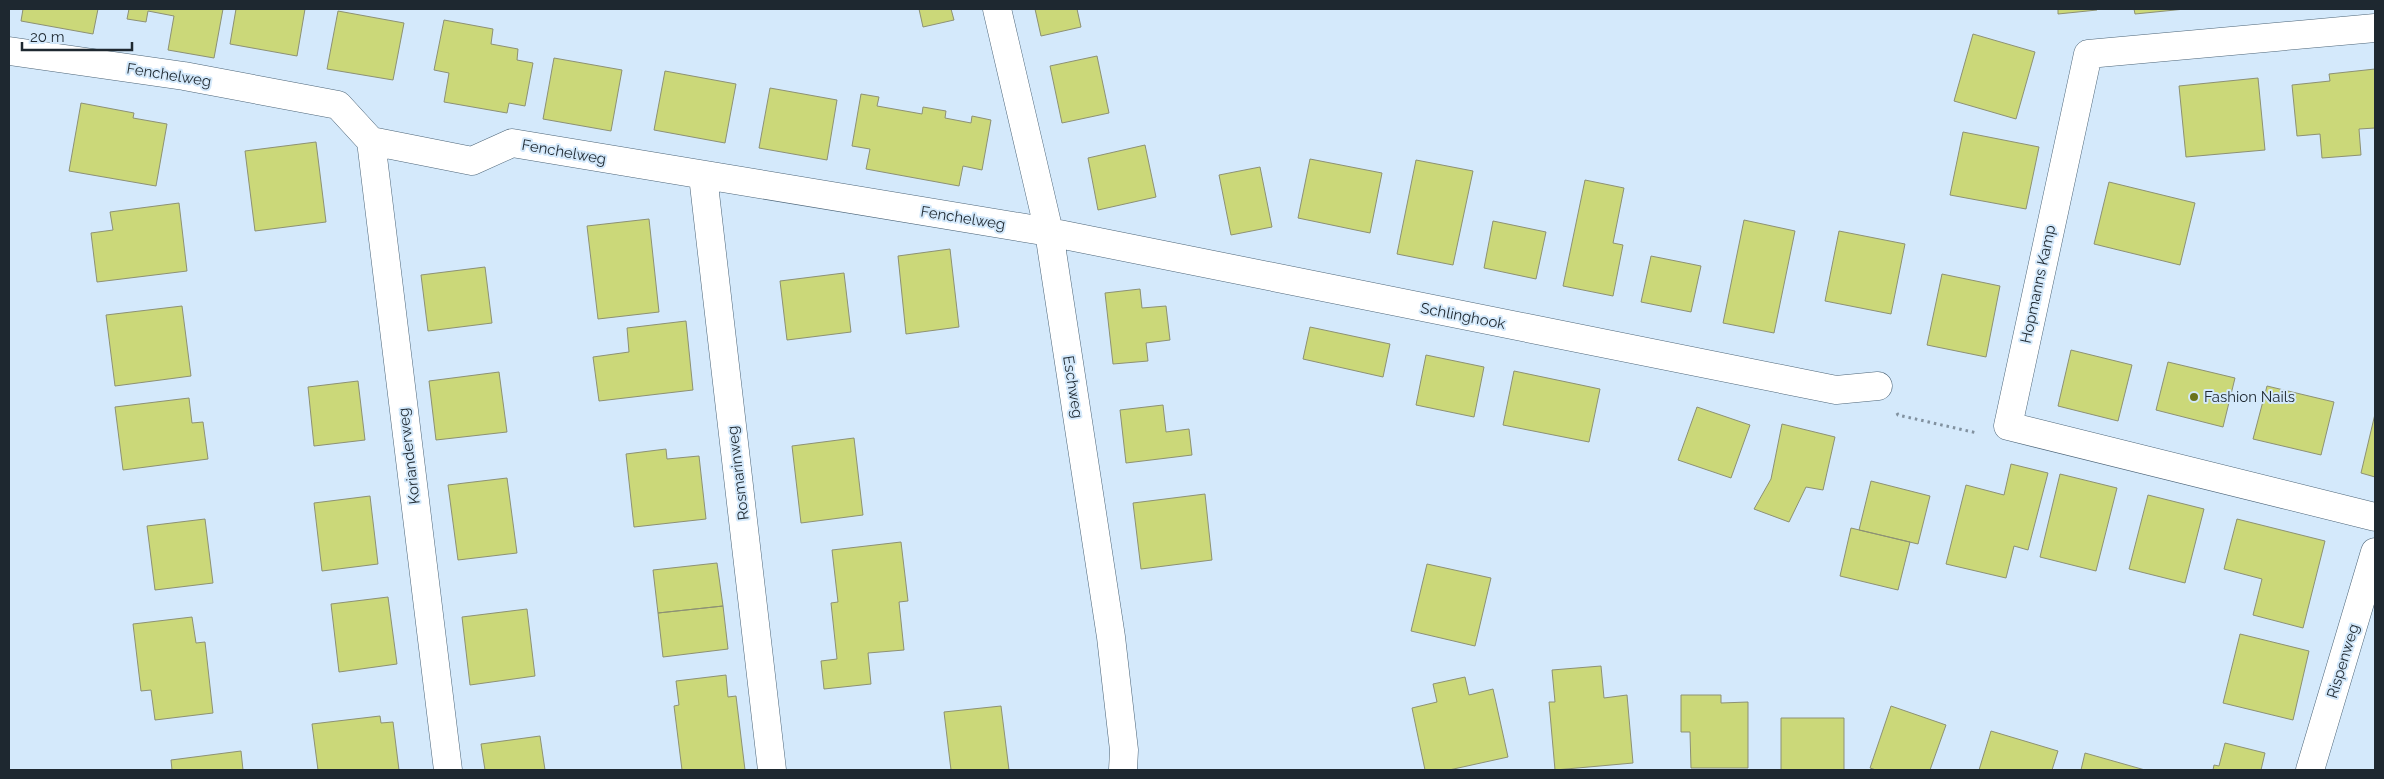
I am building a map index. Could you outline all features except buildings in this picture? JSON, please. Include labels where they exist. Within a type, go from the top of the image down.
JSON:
[{"type":"street","name":"Eschweg","points":[[997,9],[1049,232],[1111,637],[1124,750],[1124,770]]},
{"type":"street","name":"Hopmanns Kamp","points":[[2008,426],[2088,54],[2375,28]]},
{"type":"street","name":"Fenchelweg","points":[[9,51],[184,76],[338,105],[371,141],[472,161],[512,143],[1049,232]]},
{"type":"street","name":"Korianderweg","points":[[371,141],[448,770]]},
{"type":"street","name":"Rosmarinweg","points":[[704,176],[772,770]]},
{"type":"street","name":"Schlinghook","points":[[1049,232],[1836,390],[1878,386]]},
{"type":"street","points":[[2008,426],[2375,517]]},
{"type":"street","name":"Rispenweg","points":[[2310,770],[2375,552]]},
{"type":"path","points":[[1878,386],[1898,415],[1986,436],[2008,426]]},
{"type":"place","name":"Fashion Nails","points":[[2194,397]]}]
